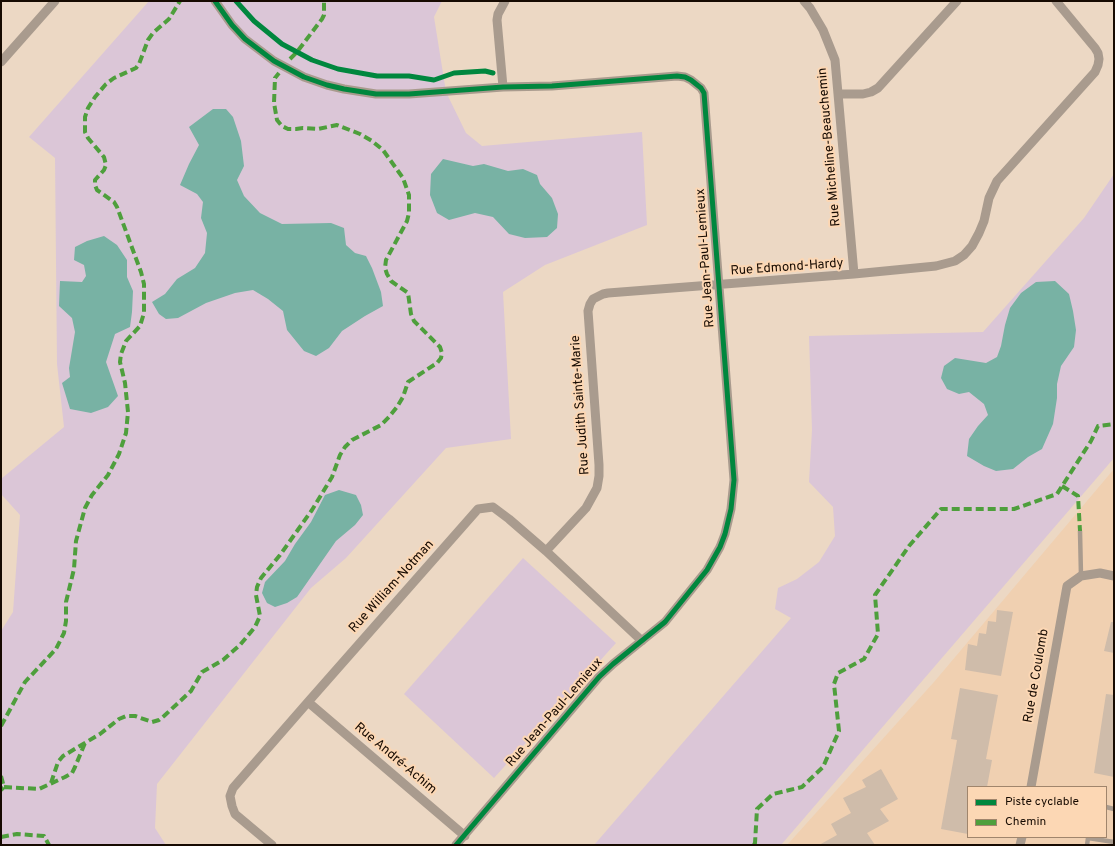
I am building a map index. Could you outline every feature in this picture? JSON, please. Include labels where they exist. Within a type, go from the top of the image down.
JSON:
[{"type":"street","points":[[1,62],[56,1]]},
{"type":"street","name":"Rue Jean-Paul-Lemieux","points":[[215,1],[245,39],[274,61],[294,72],[327,85],[361,92],[390,95],[503,87],[552,86],[677,76],[685,77],[696,83],[704,93],[734,480],[729,521],[720,547],[707,570],[665,622],[599,677],[456,845]]},
{"type":"street","points":[[503,87],[497,20],[498,14],[505,1]]},
{"type":"street","name":"Rue Micheline-Beauchemin","points":[[804,1],[810,8],[822,30],[835,60],[854,274]]},
{"type":"street","points":[[839,94],[863,94],[878,88],[957,1]]},
{"type":"street","name":"Rue Edmond-Hardy","points":[[588,311],[593,299],[602,294],[608,293],[854,274],[936,266],[955,261],[964,255],[972,246],[979,233],[984,221],[989,198],[997,181],[1092,75],[1098,65],[1098,53],[1095,48],[1056,1]]},
{"type":"street","name":"Rue Judith Sainte-Marie","points":[[546,551],[586,508],[597,488],[599,465],[588,311]]},
{"type":"street","name":"Rue William-Notman","points":[[272,845],[236,814],[232,806],[230,796],[233,788],[478,509],[493,507],[546,551],[642,641]]},
{"type":"street","points":[[1081,576],[1100,573],[1114,576]]},
{"type":"street","name":"Rue de Coulomb","points":[[1031,786],[1067,586],[1081,576]]},
{"type":"street","name":"Rue André-Achim","points":[[308,702],[465,836]]},
{"type":"lane","points":[[1080,531],[1081,576]]},
{"type":"lane","points":[[1087,845],[1088,838],[1114,842]]},
{"type":"shaded area","points":[[149,1],[442,1],[434,17],[446,92],[466,133],[482,146],[642,132],[647,225],[545,265],[503,292],[511,439],[446,448],[346,558],[311,588],[157,784],[155,828],[166,845],[1,845],[1,631],[13,612],[20,515],[1,494],[1,479],[64,427],[57,364],[55,158],[29,137]]},
{"type":"shaded area","points":[[1114,174],[1114,458],[781,845],[594,845],[791,618],[775,609],[778,588],[797,579],[819,562],[835,536],[833,507],[809,482],[812,430],[809,336],[983,332],[1084,218]]},
{"type":"shaded area","points":[[1114,469],[1114,845],[787,845],[934,682]]},
{"type":"shaded area","points":[[523,558],[616,643],[494,778],[404,694]]},
{"type":"water","points":[[213,109],[226,109],[233,117],[241,141],[244,166],[237,180],[244,196],[260,213],[282,224],[331,223],[344,228],[346,245],[355,253],[366,256],[372,268],[381,292],[383,306],[342,331],[329,348],[316,356],[304,351],[287,330],[283,311],[268,299],[253,290],[235,293],[206,303],[178,318],[166,319],[159,314],[152,302],[165,294],[177,279],[195,268],[205,253],[207,233],[201,218],[203,202],[197,194],[180,185],[199,145],[189,127]]},
{"type":"water","points":[[443,159],[473,166],[484,164],[508,171],[523,169],[537,175],[540,184],[552,198],[558,214],[557,228],[547,237],[525,238],[509,234],[493,217],[475,213],[449,220],[437,213],[430,195],[431,174]]},
{"type":"water","points":[[104,236],[117,245],[127,260],[127,277],[133,291],[132,312],[130,327],[115,334],[106,362],[118,396],[108,407],[91,413],[70,409],[62,383],[70,377],[69,368],[75,332],[72,318],[59,306],[60,281],[82,282],[86,276],[84,265],[74,260],[75,247],[87,241]]},
{"type":"water","points":[[1055,281],[1069,294],[1076,330],[1074,347],[1061,366],[1057,384],[1057,398],[1053,424],[1042,449],[1028,457],[1013,469],[996,471],[967,456],[969,439],[988,415],[984,404],[969,392],[959,394],[947,389],[941,378],[944,366],[955,358],[986,363],[997,357],[1010,308],[1021,293],[1036,282]]},
{"type":"water","points":[[339,490],[356,495],[361,505],[363,515],[355,525],[336,541],[297,597],[287,603],[275,607],[267,603],[262,593],[265,582],[285,561],[311,522],[325,495]]},
{"type":"building","points":[[997,610],[1013,612],[1001,676],[965,670],[968,644],[977,646],[979,633],[986,634],[988,621],[996,622]]},
{"type":"building","points":[[1111,622],[1114,622],[1114,653],[1104,651]]},
{"type":"building","points":[[960,688],[998,695],[986,759],[992,760],[987,786],[967,786],[967,834],[941,829],[957,740],[951,739]]},
{"type":"building","points":[[1106,694],[1114,695],[1114,777],[1094,773]]},
{"type":"building","points":[[881,769],[898,799],[880,809],[889,821],[867,833],[875,845],[819,845],[837,835],[831,824],[851,813],[843,798],[866,787],[862,780]]},
{"type":"marked path","points":[[1,726],[25,682],[56,649],[64,633],[66,621],[66,602],[74,569],[76,541],[85,508],[92,495],[108,475],[119,454],[126,433],[128,412],[125,383],[120,362],[121,354],[126,341],[140,326],[144,313],[144,284],[141,272],[117,207],[114,202],[97,190],[95,185],[95,180],[104,170],[106,165],[104,157],[88,138],[85,132],[85,117],[88,108],[106,84],[114,78],[136,68],[148,40],[153,33],[169,19],[180,1]]},
{"type":"marked path","points":[[290,59],[322,19],[324,15],[324,1]]},
{"type":"marked path","points":[[51,783],[58,762],[63,756],[100,734],[119,719],[126,716],[135,716],[152,722],[159,720],[191,691],[202,672],[223,660],[240,645],[255,627],[260,616],[256,595],[257,587],[261,578],[280,555],[312,510],[332,477],[340,455],[345,447],[352,440],[381,425],[397,407],[403,397],[408,382],[437,363],[441,358],[442,353],[440,347],[414,321],[411,314],[408,293],[391,281],[385,268],[386,260],[407,221],[409,213],[409,195],[403,178],[383,150],[360,134],[337,125],[318,129],[288,129],[282,126],[277,120],[274,103],[275,78],[279,73]]},
{"type":"marked path","points":[[754,845],[757,809],[773,794],[802,787],[823,767],[839,731],[834,684],[838,673],[864,659],[878,634],[875,595],[909,546],[941,509],[1014,509],[1057,494],[1091,441],[1098,426],[1114,424]]},
{"type":"marked path","points":[[1062,486],[1078,496],[1080,531]]},
{"type":"marked path","points":[[4,787],[39,789],[65,777],[72,773],[85,743]]},
{"type":"marked path","points":[[1,776],[4,787],[1,790]]},
{"type":"marked path","points":[[1,837],[17,834],[44,836],[49,845]]},
{"type":"cycle path","points":[[215,1],[232,25],[245,39],[274,61],[304,77],[344,89],[376,94],[409,94],[503,87],[552,86],[677,76],[685,77],[691,80],[701,88],[704,93],[734,480],[731,509],[725,534],[720,547],[707,570],[665,622],[599,677],[456,845]]},
{"type":"cycle path","points":[[236,1],[254,21],[282,44],[312,60],[338,69],[377,76],[409,76],[434,80],[454,73],[485,71],[493,73]]}]
